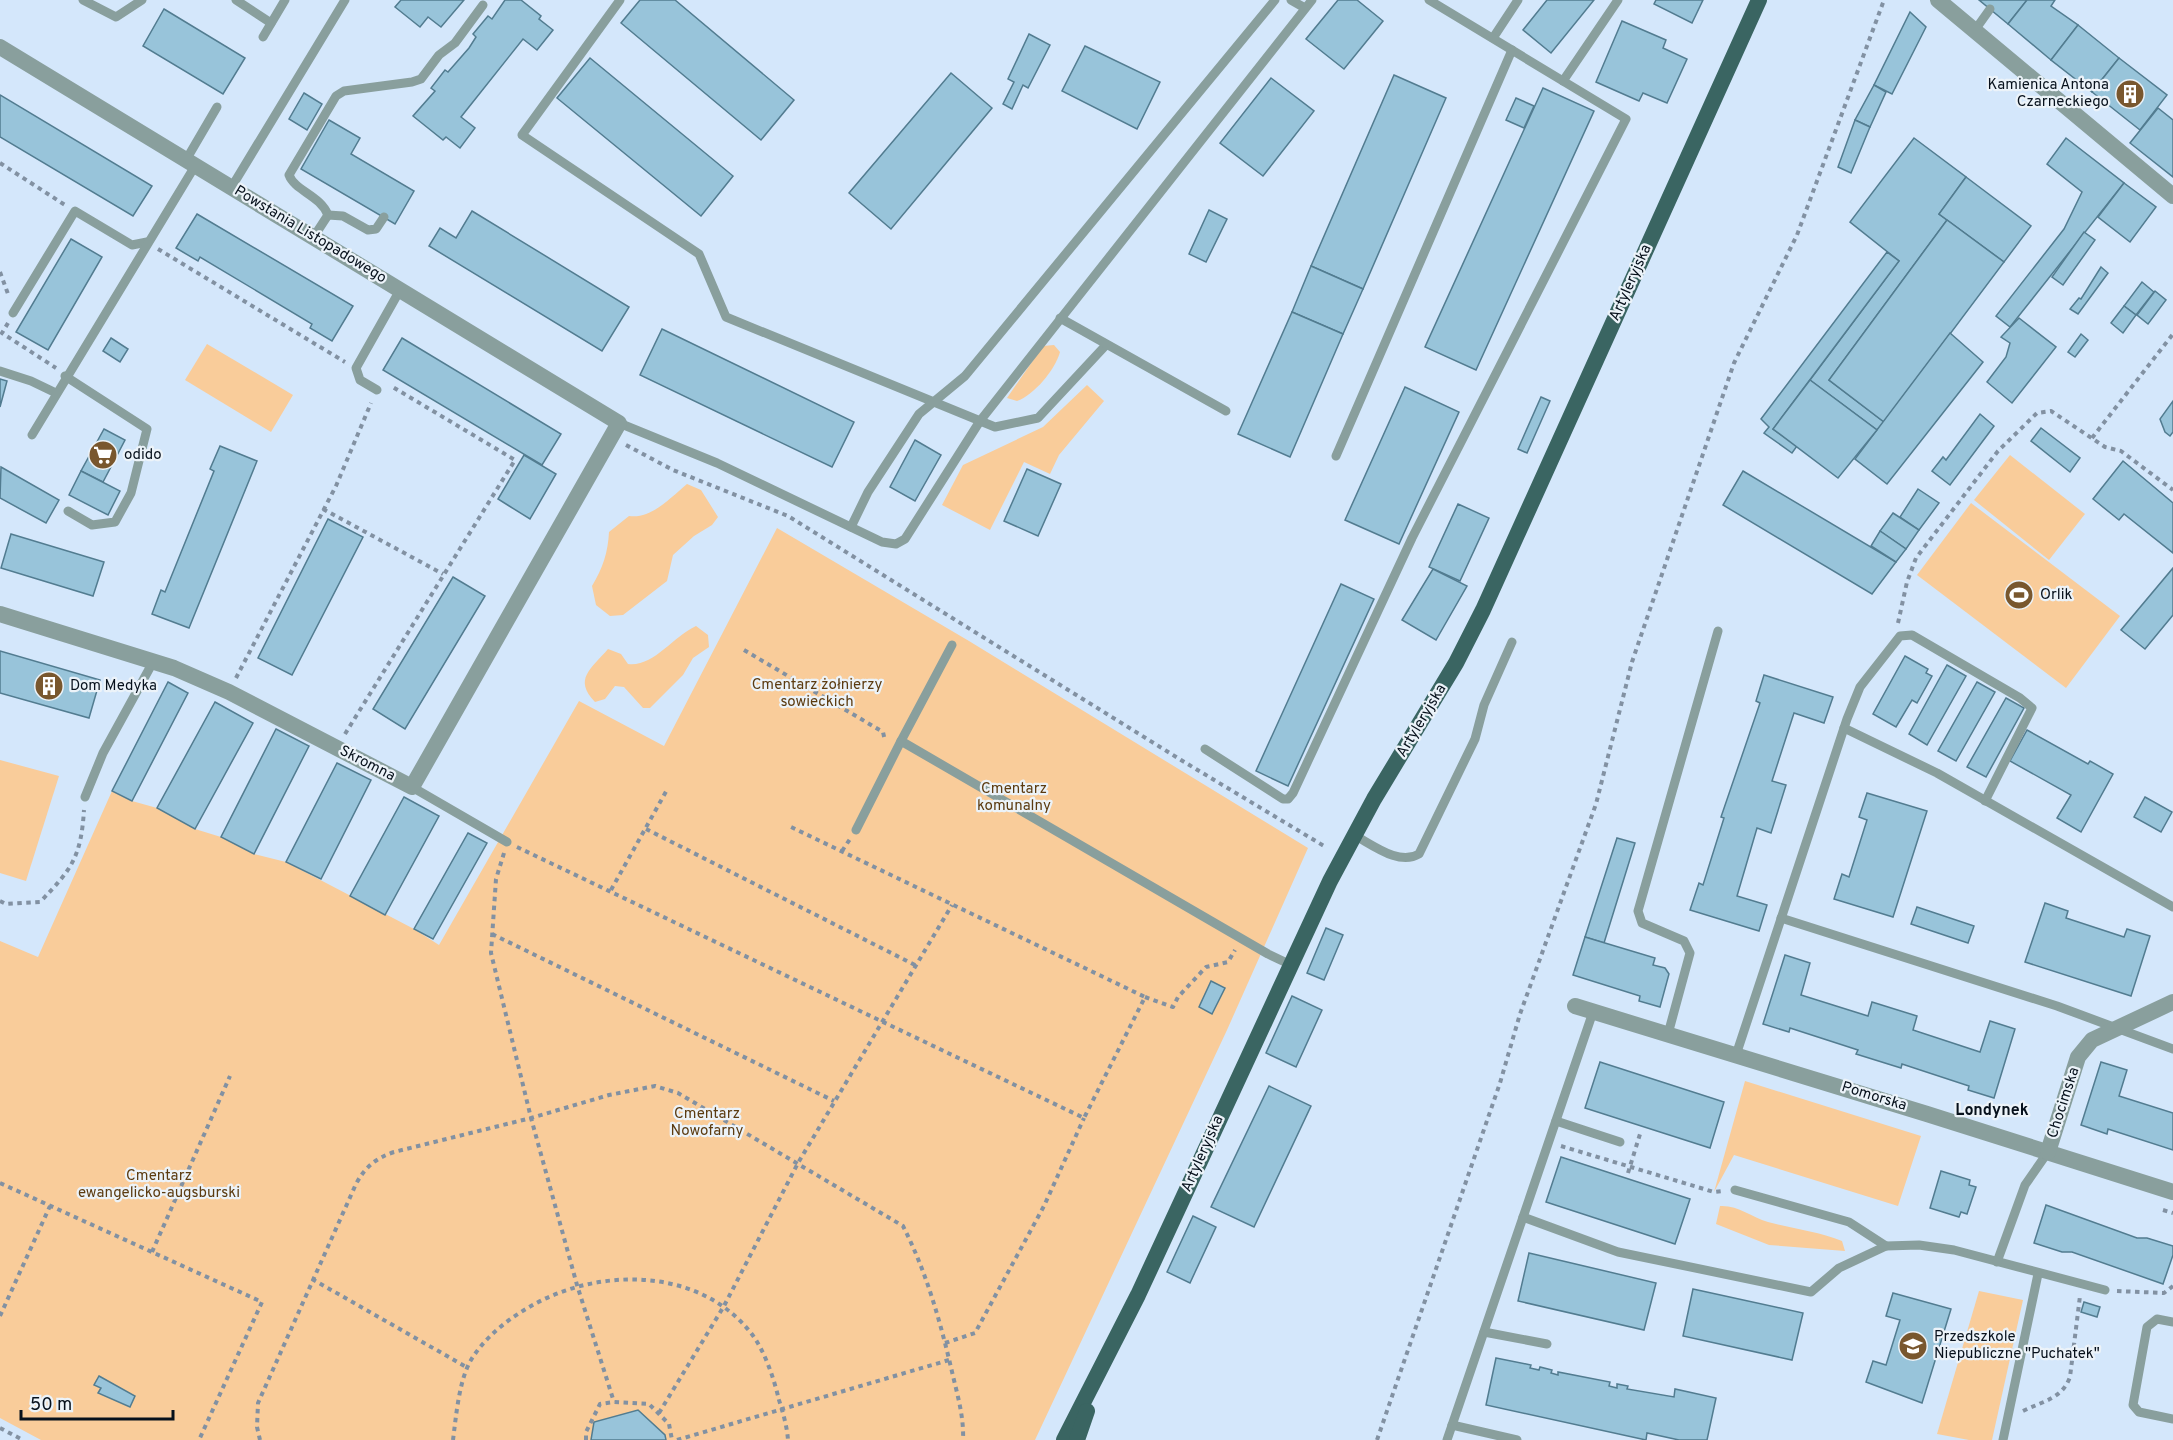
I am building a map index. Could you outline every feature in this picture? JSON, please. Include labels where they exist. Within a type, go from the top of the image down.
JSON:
[{"type":"main road","name":"Artyleryjska","points":[[1069,1437],[1170,1227],[1289,964],[1354,835],[1440,690],[1478,620],[1759,0]]},
{"type":"street","points":[[1938,0],[2173,196]]},
{"type":"street","name":"Powstania Listopadowego","points":[[0,47],[619,423]]},
{"type":"street","name":"Skromna","points":[[0,615],[153,662],[229,693],[411,787],[619,423]]},
{"type":"street","name":"Chocimska","points":[[2048,1152],[2078,1057],[2092,1040],[2173,1002]]},
{"type":"street","name":"Pomorska","points":[[1575,1006],[2173,1192]]},
{"type":"lane","points":[[83,0],[116,17],[142,0]]},
{"type":"lane","points":[[236,0],[272,23]]},
{"type":"lane","points":[[263,37],[285,0]]},
{"type":"lane","points":[[231,188],[345,0]]},
{"type":"lane","points":[[620,0],[522,135],[699,254],[726,317],[995,427],[1038,418],[1106,345]]},
{"type":"lane","points":[[851,527],[868,492],[919,414],[965,376],[1275,0]]},
{"type":"lane","points":[[1291,0],[1305,8]]},
{"type":"lane","points":[[619,423],[717,462],[882,542],[896,544],[906,539],[980,421],[1312,0]]},
{"type":"lane","points":[[1205,749],[1283,799],[1288,799],[1293,793],[1412,538],[1626,119],[1429,0]]},
{"type":"lane","points":[[1493,38],[1518,0]]},
{"type":"lane","points":[[1563,81],[1618,0]]},
{"type":"lane","points":[[328,215],[324,204],[291,181],[289,175],[336,96],[344,91],[421,79],[439,55],[455,43],[483,5]]},
{"type":"lane","points":[[1975,30],[1990,9]]},
{"type":"lane","points":[[1336,456],[1512,50]]},
{"type":"lane","points":[[32,435],[65,376],[147,242],[191,163],[218,107]]},
{"type":"lane","points":[[13,313],[75,211],[132,245],[147,242]]},
{"type":"lane","points":[[328,215],[343,216],[368,230],[376,229],[384,218]]},
{"type":"lane","points":[[313,238],[328,215]]},
{"type":"lane","points":[[377,390],[360,380],[356,368],[400,290]]},
{"type":"lane","points":[[1060,318],[1226,411]]},
{"type":"lane","points":[[0,371],[31,381],[56,393]]},
{"type":"lane","points":[[65,376],[147,429],[132,493],[115,522],[92,525],[68,511]]},
{"type":"lane","points":[[1668,1034],[1690,953],[1684,941],[1642,924],[1638,911],[1718,631]]},
{"type":"lane","points":[[1736,1055],[1844,728],[1860,687],[1900,636],[1912,635],[2020,698],[2032,708],[1985,801]]},
{"type":"lane","points":[[1354,835],[1401,859],[1410,860],[1419,854],[1475,739],[1484,705],[1512,642]]},
{"type":"lane","points":[[856,830],[952,645]]},
{"type":"lane","points":[[85,797],[103,753],[153,662]]},
{"type":"lane","points":[[1844,728],[1937,774],[2173,907]]},
{"type":"lane","points":[[899,744],[1289,964]]},
{"type":"lane","points":[[411,787],[507,842]]},
{"type":"lane","points":[[1780,918],[1991,984],[2117,1027],[2173,1049]]},
{"type":"lane","points":[[1447,1440],[1593,1012]]},
{"type":"lane","points":[[1556,1120],[1620,1142]]},
{"type":"lane","points":[[1997,1262],[2025,1185],[2048,1152]]},
{"type":"lane","points":[[1735,1190],[1849,1222],[1886,1246]]},
{"type":"lane","points":[[1523,1217],[1618,1252],[1811,1292],[1839,1268],[1886,1246],[1919,1245],[1954,1250],[2104,1290]]},
{"type":"lane","points":[[2003,1440],[2038,1274]]},
{"type":"lane","points":[[2173,1322],[2157,1319],[2147,1327],[2133,1405],[2139,1412],[2173,1419]]},
{"type":"lane","points":[[1484,1332],[1547,1344]]},
{"type":"lane","points":[[1452,1425],[1517,1440]]},
{"type":"path","points":[[1377,1440],[1500,1083],[1520,1014],[1596,804],[1632,662],[1734,363],[1797,235],[1884,0]]},
{"type":"path","points":[[1,166],[75,211]]},
{"type":"path","points":[[147,242],[356,368]]},
{"type":"path","points":[[13,313],[2,333],[57,368]]},
{"type":"path","points":[[2092,438],[2173,334]]},
{"type":"path","points":[[229,693],[323,509],[382,381],[515,460],[336,748]]},
{"type":"path","points":[[1900,636],[1897,619],[1916,558],[1998,451],[2037,413],[2046,410],[2106,447],[2121,451],[2173,490]]},
{"type":"path","points":[[623,443],[673,470],[788,516],[1324,846]]},
{"type":"path","points":[[323,509],[443,574]]},
{"type":"path","points":[[744,650],[883,732],[885,741],[899,744]]},
{"type":"path","points":[[611,890],[668,788]]},
{"type":"path","points":[[0,901],[6,904],[39,902],[67,874],[82,839],[85,797]]},
{"type":"path","points":[[791,827],[1145,996],[1173,1007],[1178,998],[1206,968],[1228,962],[1242,939]]},
{"type":"path","points":[[646,829],[916,965]]},
{"type":"path","points":[[614,1402],[577,1285],[531,1118],[491,953],[496,879],[507,842],[882,1019],[1084,1118]]},
{"type":"path","points":[[658,1413],[723,1306],[798,1163],[952,904]]},
{"type":"path","points":[[492,934],[834,1101]]},
{"type":"path","points":[[945,1342],[975,1333],[1044,1206],[1084,1118],[1145,996]]},
{"type":"path","points":[[152,1252],[230,1076]]},
{"type":"path","points":[[260,1440],[257,1427],[258,1403],[356,1184],[363,1172],[375,1160],[414,1147],[531,1118],[609,1095],[655,1086],[678,1093],[903,1226],[920,1260],[945,1342],[963,1424],[963,1440]]},
{"type":"path","points":[[1628,1173],[1640,1134]]},
{"type":"path","points":[[1548,1142],[1714,1192]]},
{"type":"path","points":[[0,1183],[262,1302],[200,1440]]},
{"type":"path","points":[[0,1316],[50,1206]]},
{"type":"path","points":[[453,1440],[458,1405],[470,1361],[506,1321],[544,1298],[577,1285],[626,1278],[671,1283],[723,1306],[752,1334],[775,1382],[788,1440]]},
{"type":"path","points":[[312,1279],[468,1368]]},
{"type":"path","points":[[2007,1420],[2056,1397],[2065,1389],[2072,1368],[2080,1298],[2085,1285]]},
{"type":"path","points":[[2104,1290],[2151,1294],[2170,1291],[2173,1286]]},
{"type":"path","points":[[677,1440],[782,1411],[949,1360]]},
{"type":"path","points":[[586,1440],[586,1432],[600,1404],[614,1402],[650,1404],[669,1424],[672,1440]]},
{"type":"path","points":[[0,1428],[24,1440]]},
{"type":"green space","points":[[207,344],[293,395],[271,432],[185,380]]},
{"type":"green space","points":[[1054,345],[1060,352],[1054,366],[1043,381],[1024,398],[1017,401],[1007,398],[1043,346]]},
{"type":"green space","points":[[1087,385],[1104,401],[1059,455],[1050,474],[1024,462],[990,530],[942,505],[963,465],[1043,427]]},
{"type":"green space","name":"Orlik","points":[[2010,455],[2085,514],[2049,560],[1974,500]]},
{"type":"green space","points":[[687,484],[701,490],[718,517],[712,525],[694,536],[673,555],[667,581],[623,615],[610,616],[596,605],[592,586],[604,560],[609,532],[629,516],[653,511]]},
{"type":"green space","name":"Orlik","points":[[1971,503],[2120,616],[2066,688],[1917,575]]},
{"type":"green space","points":[[777,528],[969,641],[1308,848],[1227,1030],[1035,1440],[41,1440],[0,1418],[0,941],[38,957],[112,791],[132,801],[157,808],[195,829],[221,837],[254,854],[286,862],[414,929],[439,945],[579,701],[664,746]]},
{"type":"green space","points":[[696,626],[708,635],[709,647],[693,658],[683,675],[650,708],[643,708],[624,687],[615,686],[605,699],[595,702],[589,694],[585,687],[587,674],[608,649],[621,654],[628,664],[637,664],[655,656]]},
{"type":"green space","points":[[0,760],[59,776],[26,881],[0,873]]},
{"type":"green space","points":[[1745,1081],[1921,1136],[1898,1206],[1734,1155],[1714,1192]]},
{"type":"green space","points":[[1720,1206],[1739,1209],[1768,1222],[1842,1241],[1845,1251],[1769,1245],[1716,1224]]},
{"type":"green space","points":[[1979,1291],[2023,1300],[1992,1440],[1969,1440],[1937,1434]]},
{"type":"building","points":[[401,0],[464,0],[441,27],[428,17],[420,27],[395,7]]},
{"type":"building","points":[[505,0],[521,0],[541,16],[539,19],[553,30],[537,50],[523,39],[461,117],[475,128],[460,148],[446,137],[443,140],[413,116],[435,91],[431,88],[445,70],[448,72],[469,48],[476,37],[473,34],[488,16],[492,19]]},
{"type":"building","points":[[640,0],[675,0],[794,100],[761,140],[621,23]]},
{"type":"building","points":[[1338,0],[1357,0],[1383,21],[1344,69],[1306,39]]},
{"type":"building","points":[[1547,0],[1594,0],[1551,53],[1523,30]]},
{"type":"building","points":[[1656,0],[1703,0],[1692,23],[1654,4]]},
{"type":"building","points":[[1979,0],[2027,0],[2008,24]]},
{"type":"building","points":[[2027,0],[2055,0],[2051,6],[2078,25],[2051,60],[2008,24]]},
{"type":"building","points":[[164,9],[245,58],[223,94],[143,46]]},
{"type":"building","points":[[1910,12],[1926,27],[1892,94],[1874,85]]},
{"type":"building","points":[[1622,21],[1666,40],[1663,48],[1687,59],[1667,103],[1643,93],[1639,101],[1596,82]]},
{"type":"building","points":[[2078,25],[2119,58],[2092,92],[2051,60]]},
{"type":"building","points":[[1029,34],[1050,45],[1028,88],[1023,85],[1012,109],[1003,104],[1014,82],[1008,79]]},
{"type":"building","points":[[1085,46],[1160,82],[1137,129],[1062,91]]},
{"type":"building","points":[[590,58],[733,176],[701,216],[557,98]]},
{"type":"building","name":"Kamienica Antona Czarneckiego","points":[[2119,58],[2167,95],[2140,130],[2092,92]]},
{"type":"building","points":[[951,73],[992,108],[891,229],[849,193]]},
{"type":"building","points":[[1394,75],[1446,98],[1363,289],[1311,266]]},
{"type":"building","points":[[1271,78],[1314,111],[1263,176],[1220,143]]},
{"type":"building","points":[[1874,85],[1886,92],[1870,127],[1855,120]]},
{"type":"building","points":[[1543,88],[1594,111],[1476,370],[1425,347]]},
{"type":"building","points":[[304,93],[322,104],[307,130],[289,119]]},
{"type":"building","points":[[0,95],[152,186],[133,216],[0,137]]},
{"type":"building","points":[[1516,98],[1534,106],[1524,128],[1506,120]]},
{"type":"building","points":[[2158,108],[2173,120],[2173,177],[2130,143]]},
{"type":"building","points":[[329,120],[360,138],[351,154],[414,191],[395,224],[301,169]]},
{"type":"building","points":[[1855,120],[1870,127],[1851,173],[1838,167]]},
{"type":"building","points":[[1914,138],[1966,177],[1939,214],[1947,220],[1829,380],[1884,422],[1877,430],[1810,380],[1899,261],[1850,222]]},
{"type":"building","points":[[2066,138],[2124,183],[2010,327],[1996,316],[2064,229],[2082,192],[2047,164]]},
{"type":"building","points":[[1966,177],[2031,226],[2004,262],[1939,214]]},
{"type":"building","points":[[2124,183],[2156,207],[2130,242],[2098,217]]},
{"type":"building","points":[[1209,210],[1227,219],[1206,262],[1189,254]]},
{"type":"building","points":[[472,211],[629,307],[602,351],[429,246],[440,228],[456,238]]},
{"type":"building","points":[[197,214],[353,306],[332,341],[310,328],[312,324],[200,257],[198,261],[176,248]]},
{"type":"building","points":[[1947,220],[2004,262],[1884,422],[1829,380]]},
{"type":"building","points":[[2084,232],[2095,240],[2063,285],[2052,277]]},
{"type":"building","points":[[71,239],[102,257],[48,350],[16,332]]},
{"type":"building","points":[[1887,252],[1899,261],[1773,429],[1797,446],[1792,453],[1764,433],[1769,427],[1761,419]]},
{"type":"building","points":[[1311,266],[1363,289],[1343,334],[1292,312]]},
{"type":"building","points":[[2101,267],[2108,273],[2078,314],[2070,309],[2079,298],[2081,299]]},
{"type":"building","points":[[2142,282],[2154,292],[2136,315],[2124,306]]},
{"type":"building","points":[[2155,291],[2166,300],[2148,324],[2137,315]]},
{"type":"building","points":[[2124,306],[2136,315],[2123,333],[2111,323]]},
{"type":"building","points":[[1292,312],[1343,334],[1290,457],[1238,434]]},
{"type":"building","points":[[2019,318],[2056,347],[2012,403],[1987,382],[2006,357],[2010,343],[2001,337]]},
{"type":"building","points":[[662,329],[854,422],[832,467],[640,375]]},
{"type":"building","points":[[1950,333],[1983,362],[1887,484],[1855,459]]},
{"type":"building","points":[[2081,334],[2088,340],[2075,357],[2068,352]]},
{"type":"building","points":[[111,338],[128,349],[120,362],[103,351]]},
{"type":"building","points":[[402,338],[561,434],[542,465],[383,370]]},
{"type":"building","points":[[0,379],[7,381],[0,407]]},
{"type":"building","points":[[1810,380],[1877,430],[1838,478],[1773,429]]},
{"type":"building","points":[[1405,387],[1459,412],[1399,544],[1345,520]]},
{"type":"building","points":[[1541,397],[1550,401],[1527,453],[1518,449]]},
{"type":"building","points":[[2173,401],[2173,432],[2170,436],[2165,432],[2160,419]]},
{"type":"building","points":[[1980,414],[1994,426],[1950,485],[1932,471],[1943,457],[1946,460]]},
{"type":"building","points":[[2041,428],[2080,458],[2070,472],[2031,441]]},
{"type":"building","name":"odido","points":[[104,429],[125,440],[103,482],[81,471]]},
{"type":"building","points":[[915,440],[941,455],[915,501],[890,487]]},
{"type":"building","points":[[220,446],[257,461],[189,628],[152,614],[161,590],[165,592],[214,471],[210,469]]},
{"type":"building","points":[[524,455],[556,474],[530,519],[498,499]]},
{"type":"building","points":[[2123,461],[2173,503],[2173,553],[2124,514],[2119,520],[2093,499]]},
{"type":"building","points":[[1,467],[59,500],[46,523],[0,498]]},
{"type":"building","points":[[1027,469],[1061,484],[1038,536],[1004,521]]},
{"type":"building","points":[[81,471],[120,491],[108,515],[69,495]]},
{"type":"building","points":[[1743,471],[1896,562],[1872,594],[1723,505]]},
{"type":"building","points":[[1918,489],[1939,503],[1919,530],[1900,517]]},
{"type":"building","points":[[1458,504],[1489,518],[1460,581],[1429,567]]},
{"type":"building","points":[[1893,513],[1919,530],[1906,549],[1880,531]]},
{"type":"building","points":[[328,519],[363,537],[292,675],[258,658]]},
{"type":"building","points":[[1880,531],[1906,549],[1896,562],[1871,546]]},
{"type":"building","points":[[11,534],[104,562],[93,596],[1,568]]},
{"type":"building","points":[[2173,568],[2173,615],[2145,649],[2121,630]]},
{"type":"building","points":[[1433,569],[1467,586],[1436,640],[1402,620]]},
{"type":"building","points":[[453,577],[485,596],[405,729],[373,709]]},
{"type":"building","points":[[1341,584],[1374,599],[1288,786],[1256,771]]},
{"type":"building","name":"Dom Medyka","points":[[0,651],[100,680],[89,718],[0,693]]},
{"type":"building","points":[[1905,656],[1928,669],[1926,673],[1932,676],[1917,703],[1912,700],[1896,727],[1873,714]]},
{"type":"building","points":[[1947,665],[1966,676],[1927,745],[1909,734]]},
{"type":"building","points":[[1764,675],[1833,697],[1824,723],[1794,713],[1772,781],[1786,785],[1771,833],[1757,828],[1737,896],[1767,905],[1759,931],[1690,910],[1699,883],[1703,885],[1724,818],[1721,817],[1760,703],[1756,701]]},
{"type":"building","points":[[168,682],[188,693],[132,801],[112,791]]},
{"type":"building","points":[[1977,682],[1995,692],[1956,761],[1938,751]]},
{"type":"building","points":[[2006,698],[2024,708],[1986,777],[1967,767]]},
{"type":"building","points":[[215,702],[253,723],[195,829],[157,808]]},
{"type":"building","points":[[276,729],[309,746],[254,854],[221,837]]},
{"type":"building","points":[[2027,730],[2088,764],[2090,761],[2113,774],[2081,832],[2057,818],[2071,795],[2010,761]]},
{"type":"building","points":[[337,763],[371,780],[321,879],[286,862]]},
{"type":"building","points":[[1867,793],[1927,811],[1893,917],[1834,899],[1842,874],[1849,877],[1867,820],[1859,817]]},
{"type":"building","points":[[404,797],[439,816],[385,915],[350,896]]},
{"type":"building","points":[[2145,797],[2172,812],[2161,832],[2134,817]]},
{"type":"building","points":[[468,833],[487,843],[433,939],[414,929]]},
{"type":"building","points":[[1617,838],[1635,843],[1604,943],[1585,937]]},
{"type":"building","points":[[2045,903],[2068,911],[2066,918],[2124,937],[2127,929],[2150,936],[2131,996],[2025,962]]},
{"type":"building","points":[[1917,907],[1974,926],[1968,943],[1911,924]]},
{"type":"building","points":[[1326,928],[1343,935],[1324,980],[1307,973]]},
{"type":"building","points":[[1585,937],[1655,958],[1653,965],[1665,968],[1669,974],[1660,1007],[1639,1001],[1640,996],[1573,975]]},
{"type":"building","points":[[1785,955],[1810,963],[1801,995],[1868,1016],[1872,1002],[1917,1016],[1913,1030],[1980,1052],[1990,1021],[2015,1029],[1994,1098],[1968,1090],[1969,1086],[1902,1064],[1901,1068],[1856,1054],[1858,1050],[1790,1028],[1789,1032],[1763,1024]]},
{"type":"building","points":[[1211,981],[1225,988],[1212,1014],[1199,1007]]},
{"type":"building","points":[[1292,996],[1322,1010],[1296,1067],[1266,1053]]},
{"type":"building","points":[[1600,1062],[1724,1102],[1710,1148],[1585,1108]]},
{"type":"building","points":[[2101,1062],[2127,1070],[2119,1096],[2173,1113],[2173,1150],[2108,1129],[2107,1134],[2081,1125]]},
{"type":"building","points":[[1269,1086],[1311,1106],[1254,1227],[1211,1207]]},
{"type":"building","points":[[1561,1157],[1690,1199],[1675,1244],[1546,1202]]},
{"type":"building","points":[[1941,1171],[1970,1180],[1969,1185],[1976,1187],[1967,1214],[1961,1212],[1959,1217],[1930,1208]]},
{"type":"building","points":[[2046,1205],[2137,1238],[2147,1238],[2173,1246],[2173,1255],[2163,1284],[2072,1252],[2062,1252],[2034,1243]]},
{"type":"building","points":[[1193,1216],[1216,1227],[1190,1283],[1167,1272]]},
{"type":"building","points":[[1529,1253],[1656,1283],[1644,1330],[1518,1301]]},
{"type":"building","points":[[1693,1289],[1803,1313],[1792,1360],[1683,1336]]},
{"type":"building","points":[[1893,1293],[1951,1309],[1922,1403],[1866,1382],[1873,1361],[1886,1365],[1900,1320],[1886,1316]]},
{"type":"building","points":[[2084,1302],[2100,1307],[2097,1317],[2081,1312]]},
{"type":"building","points":[[1496,1358],[1531,1365],[1530,1368],[1539,1370],[1540,1367],[1552,1370],[1551,1373],[1558,1375],[1558,1372],[1610,1382],[1609,1386],[1617,1388],[1617,1384],[1628,1386],[1627,1389],[1674,1397],[1675,1389],[1716,1398],[1707,1440],[1679,1440],[1647,1433],[1646,1440],[1486,1405]]},
{"type":"building","points":[[99,1376],[135,1396],[130,1407],[98,1393],[101,1388],[94,1385]]},
{"type":"building","points":[[638,1410],[665,1435],[666,1440],[591,1440],[594,1422]]},
{"type":"place","name":"Kamienica Antona Czarneckiego","points":[[2130,94]]},
{"type":"place","name":"odido","points":[[103,455]]},
{"type":"place","name":"Orlik","points":[[2019,595]]},
{"type":"place","name":"Dom Medyka","points":[[49,686]]},
{"type":"place","name":"Przedszkole Niepubliczne \"Puchatek\"","points":[[1913,1346]]},
{"type":"district","name":"Londynek","points":[[1992,1111]]},
{"type":"park label","name":"Cmentarz żołnierzy sowieckich","points":[[817,694]]},
{"type":"park label","name":"Cmentarz komunalny","points":[[1014,798]]},
{"type":"park label","name":"Cmentarz Nowofarny","points":[[707,1122]]},
{"type":"park label","name":"Cmentarz ewangelicko-augsburski","points":[[159,1184]]}]
